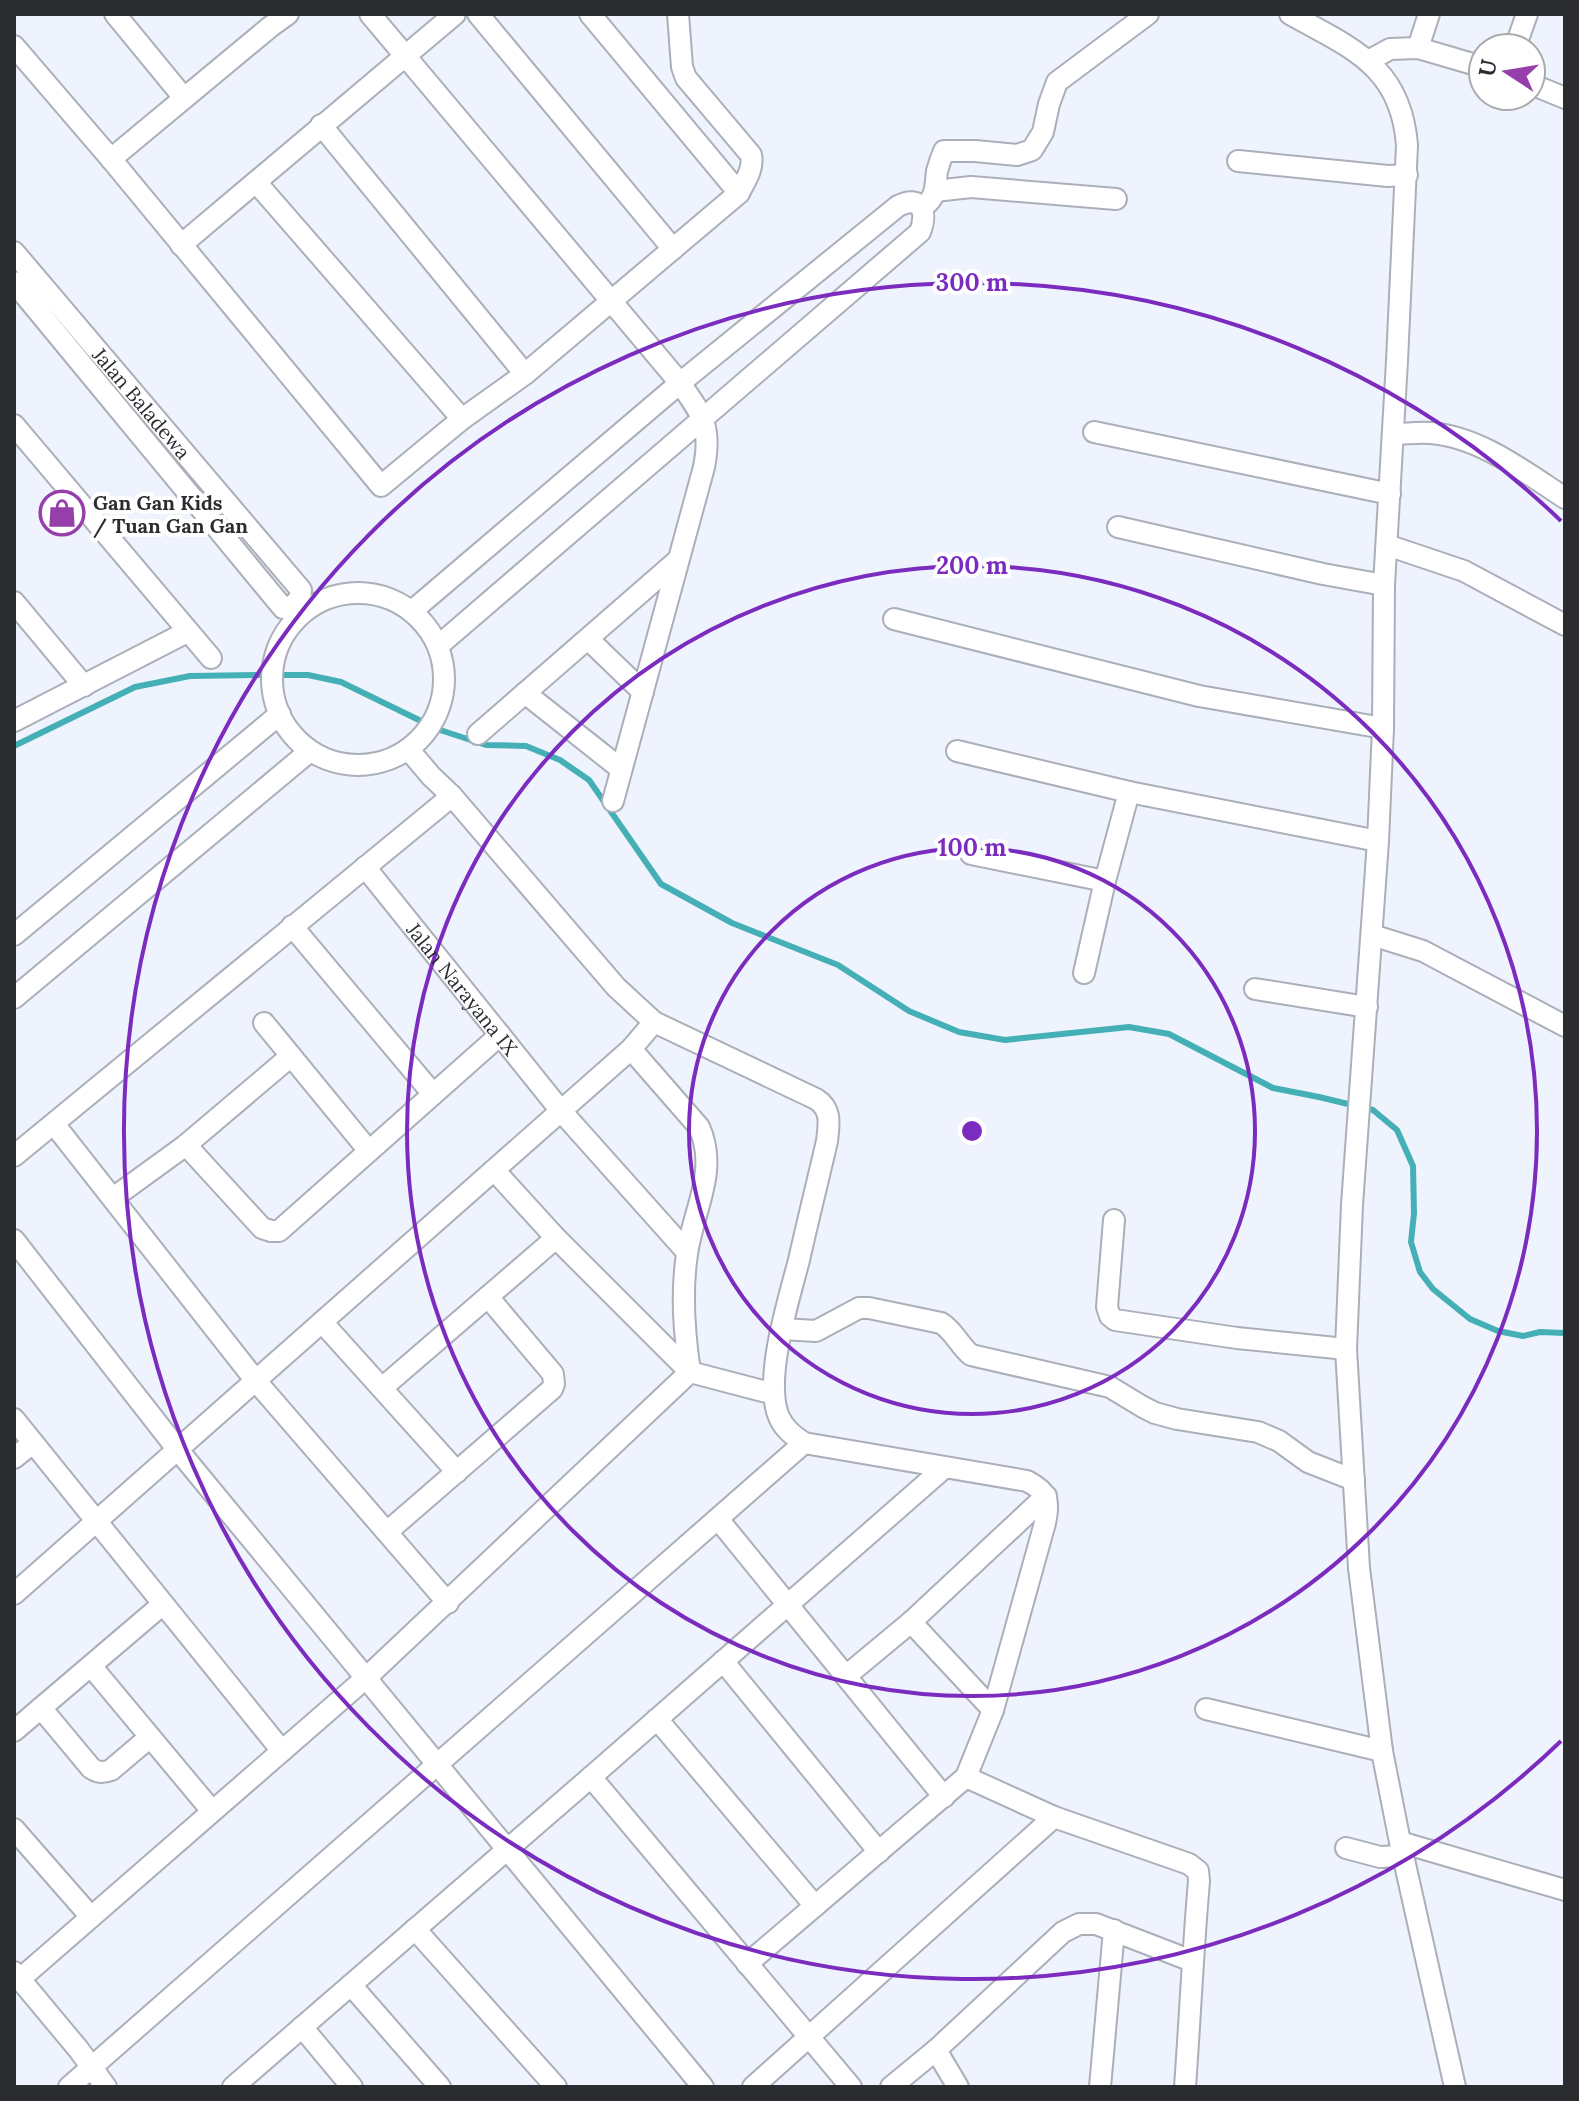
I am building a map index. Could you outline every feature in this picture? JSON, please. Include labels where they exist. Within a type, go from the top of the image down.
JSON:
[{"type":"street","points":[[115,14],[184,98]]},
{"type":"street","points":[[111,159],[184,98],[264,20],[288,14]]},
{"type":"street","points":[[370,14],[680,383],[704,417],[707,449],[613,801]]},
{"type":"street","points":[[181,245],[455,14]]},
{"type":"street","points":[[478,14],[673,249]]},
{"type":"street","points":[[591,14],[739,193]]},
{"type":"street","points":[[14,46],[381,486],[462,419],[525,374],[739,193],[751,170],[751,155],[686,78],[682,67],[678,14]]},
{"type":"street","points":[[438,646],[920,232],[944,151],[1017,155],[1032,150],[1043,132],[1057,82],[1148,14]]},
{"type":"street","points":[[1290,14],[1368,61],[1389,84],[1400,104],[1405,123],[1407,175],[1384,585],[1378,841],[1358,1119],[1346,1349],[1361,1582],[1382,1751],[1455,2087]]},
{"type":"street","points":[[1418,48],[1429,14]]},
{"type":"street","points":[[1368,61],[1390,49],[1402,47],[1418,48],[1467,62]]},
{"type":"street","points":[[321,125],[525,374]]},
{"type":"street","points":[[1238,161],[1388,176],[1407,175]]},
{"type":"street","points":[[256,182],[462,419]]},
{"type":"street","points":[[412,611],[680,383],[898,206],[971,187],[1116,199]]},
{"type":"street","name":"Jalan Baladewa","points":[[14,252],[20,284],[283,608],[295,603],[301,597],[301,590],[20,284]]},
{"type":"street","points":[[14,425],[211,658]]},
{"type":"street","points":[[1094,432],[1390,494]]},
{"type":"street","points":[[1393,434],[1431,433],[1457,438],[1499,456],[1565,498]]},
{"type":"street","points":[[1118,527],[1384,585]]},
{"type":"street","points":[[1387,545],[1464,571],[1565,625]]},
{"type":"street","points":[[478,734],[678,560]]},
{"type":"street","points":[[364,593],[389,598],[412,611],[427,627],[438,646],[445,674],[441,703],[429,729],[409,750],[385,762],[359,766],[334,762],[310,751],[292,735],[280,714],[273,690],[273,666],[281,642],[294,622],[314,605],[338,595],[364,593]]},
{"type":"street","points":[[14,602],[84,686]]},
{"type":"street","points":[[894,619],[1199,696],[1383,728]]},
{"type":"street","points":[[16,715],[84,686],[187,632]]},
{"type":"street","points":[[588,639],[643,692]]},
{"type":"street","points":[[525,693],[621,769]]},
{"type":"street","points":[[14,935],[280,714]]},
{"type":"street","points":[[409,750],[616,987],[654,1022],[816,1099],[826,1108],[829,1124],[827,1141],[775,1366],[774,1394],[778,1415],[791,1434],[804,1443],[1027,1481],[1039,1487],[1046,1496],[1048,1509],[1045,1523],[993,1710],[966,1777],[747,1964]]},
{"type":"street","points":[[14,998],[310,751]]},
{"type":"street","points":[[957,751],[1129,792],[1378,841]]},
{"type":"street","points":[[1084,973],[1129,792]]},
{"type":"street","points":[[14,1156],[452,796]]},
{"type":"street","points":[[971,854],[1105,881]]},
{"type":"street","name":"Jalan Narayana IX","points":[[365,867],[561,1111],[687,1252]]},
{"type":"street","points":[[292,926],[433,1094]]},
{"type":"street","points":[[1372,935],[1423,951],[1565,1026]]},
{"type":"street","points":[[1255,989],[1367,1007]]},
{"type":"street","points":[[14,1594],[631,1049],[654,1022]]},
{"type":"street","points":[[264,1023],[369,1151]]},
{"type":"street","points":[[186,1145],[262,1228],[279,1231],[500,1035]]},
{"type":"street","points":[[631,1049],[699,1127],[705,1141],[706,1175],[687,1252],[683,1314],[690,1372]]},
{"type":"street","points":[[113,1198],[186,1145],[291,1056]]},
{"type":"street","points":[[54,1124],[256,1381],[448,1603]]},
{"type":"street","points":[[494,1170],[556,1238],[690,1372],[774,1394]]},
{"type":"street","points":[[1114,1220],[1107,1307],[1115,1320],[1237,1338],[1346,1349]]},
{"type":"street","points":[[382,1388],[556,1238]]},
{"type":"street","points":[[14,1240],[178,1450],[703,2087]]},
{"type":"street","points":[[387,1532],[548,1394],[554,1384],[553,1374],[488,1297]]},
{"type":"street","points":[[782,1329],[816,1331],[859,1308],[941,1323],[949,1328],[971,1355],[1110,1387],[1155,1413],[1177,1419],[1258,1432],[1279,1441],[1308,1462],[1354,1480]]},
{"type":"street","points":[[322,1322],[457,1472]]},
{"type":"street","points":[[106,2087],[17,1976],[91,1917],[367,1677],[690,1372]]},
{"type":"street","points":[[14,1419],[282,1751]]},
{"type":"street","points":[[14,1458],[33,1443]]},
{"type":"street","points":[[69,2087],[804,1443]]},
{"type":"street","points":[[233,2087],[944,1468]]},
{"type":"street","points":[[846,1676],[911,1622],[1046,1496]]},
{"type":"street","points":[[718,1519],[944,1797]]},
{"type":"street","points":[[14,1731],[163,1604]]},
{"type":"street","points":[[911,1622],[993,1710]]},
{"type":"street","points":[[723,1661],[879,1852]]},
{"type":"street","points":[[91,1666],[212,1811]]},
{"type":"street","points":[[41,1708],[96,1772],[111,1770],[150,1737]]},
{"type":"street","points":[[1206,1709],[1382,1751]]},
{"type":"street","points":[[657,1719],[815,1906]]},
{"type":"street","points":[[591,1777],[851,2087]]},
{"type":"street","points":[[966,1777],[1054,1817],[1189,1864],[1198,1871],[1185,2087]]},
{"type":"street","points":[[753,2087],[1054,1817]]},
{"type":"street","points":[[14,1829],[91,1917]]},
{"type":"street","points":[[1346,1848],[1380,1857],[1402,1849],[1565,1890]]},
{"type":"street","points":[[891,2087],[1073,1926],[1088,1923],[1114,1930],[1192,1961]]},
{"type":"street","points":[[415,1929],[556,2087]]},
{"type":"street","points":[[1100,2087],[1114,1930]]},
{"type":"street","points":[[351,1985],[440,2087]]},
{"type":"street","points":[[302,2027],[352,2087]]},
{"type":"street","points":[[936,2050],[958,2087]]},
{"type":"waterway","points":[[14,746],[135,687],[190,676],[263,675]]},
{"type":"waterway","points":[[284,675],[308,675],[341,682],[421,721]]},
{"type":"waterway","points":[[440,730],[486,745],[526,746],[560,760],[589,780],[661,884],[732,923],[838,965],[909,1011],[959,1032],[1005,1040],[1129,1027],[1169,1034],[1273,1088],[1373,1110],[1397,1130],[1413,1166],[1411,1242],[1420,1272],[1433,1289],[1470,1319],[1498,1331],[1523,1336],[1540,1332],[1565,1333]]},
{"type":"place","name":"Gan Gan Kids / Tuan Gan Gan","points":[[62,513]]}]
